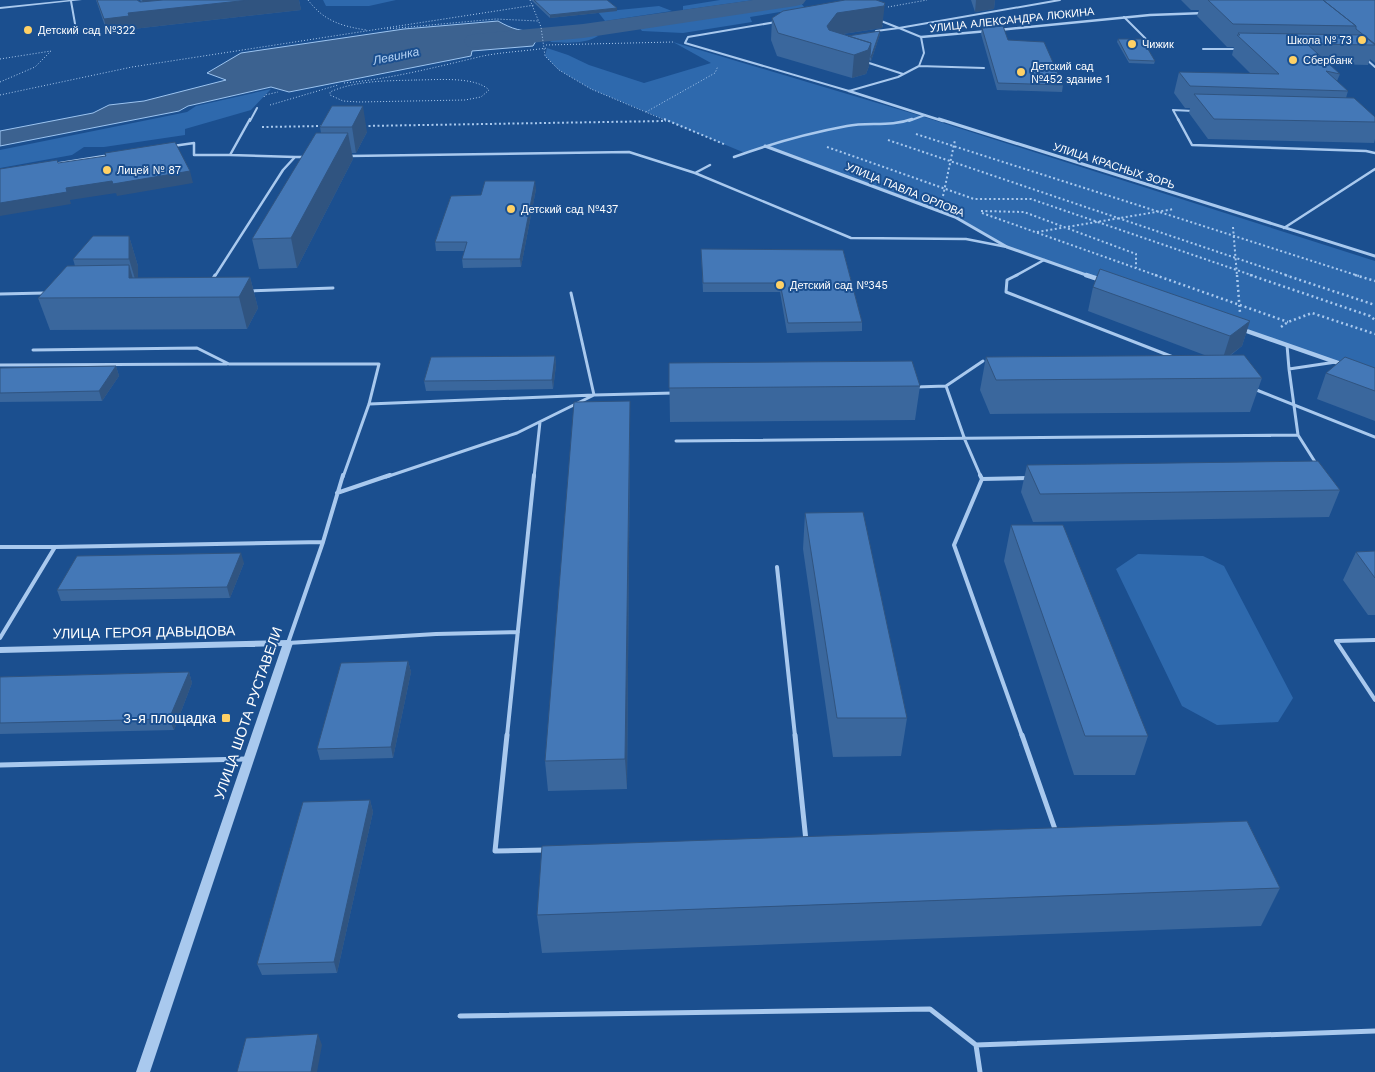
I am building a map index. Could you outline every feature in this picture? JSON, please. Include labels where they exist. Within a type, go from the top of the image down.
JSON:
[{"type":"street","points":[[0,8],[80,0]]},
{"type":"street","name":"УЛИЦА АЛЕКСАНДРА ЛЮКИНА","points":[[998,30],[1124,18],[1207,13]]},
{"type":"street","name":"УЛИЦА АЛЕКСАНДРА ЛЮКИНА","points":[[921,37],[988,31]]},
{"type":"street","name":"УЛИЦА КРАСНЫХ ЗОРЬ","points":[[849,91],[1375,256]]},
{"type":"street","name":"УЛИЦА ПАВЛА ОРЛОВА","points":[[765,146],[955,217],[1007,247],[1110,283]]},
{"type":"street","points":[[1232,326],[1351,368]]},
{"type":"street","name":"УЛИЦА ГЕРОЯ ДАВЫДОВА","points":[[0,650],[288,643]]},
{"type":"street","name":"УЛИЦА ШОТА РУСТАВЕЛИ","points":[[143,1072],[288,643]]},
{"type":"lane","points":[[872,32],[1060,0]]},
{"type":"lane","points":[[71,1],[77,35]]},
{"type":"lane","points":[[874,18],[921,37],[924,53],[919,66]]},
{"type":"lane","points":[[1124,18],[1152,45]]},
{"type":"lane","points":[[776,22],[709,32],[688,37],[686,42],[697,48],[849,91],[903,74],[919,66],[984,68]]},
{"type":"lane","points":[[1203,49],[1242,49]]},
{"type":"lane","points":[[1363,57],[1375,67]]},
{"type":"lane","points":[[866,62],[903,74]]},
{"type":"lane","points":[[230,155],[257,108]]},
{"type":"lane","points":[[1202,111],[1173,110],[1192,145],[1366,150],[1375,153]]},
{"type":"lane","points":[[734,157],[765,146],[848,126],[902,123],[925,115]]},
{"type":"lane","points":[[165,147],[194,143],[194,155],[309,156]]},
{"type":"lane","points":[[346,156],[630,152],[695,174],[851,238],[966,239],[1007,247]]},
{"type":"lane","points":[[48,165],[107,156]]},
{"type":"lane","points":[[209,284],[284,170],[295,157]]},
{"type":"lane","points":[[695,174],[710,166]]},
{"type":"lane","points":[[1284,228],[1375,169]]},
{"type":"lane","points":[[1044,260],[1007,280],[1006,292],[1182,361]]},
{"type":"lane","points":[[244,291],[333,288]]},
{"type":"lane","points":[[571,292],[594,395]]},
{"type":"lane","points":[[0,294],[49,293]]},
{"type":"lane","points":[[1287,345],[1298,435],[1322,473]]},
{"type":"lane","points":[[33,350],[198,348],[229,364]]},
{"type":"lane","points":[[907,387],[946,386],[983,361]]},
{"type":"lane","points":[[1289,369],[1336,362]]},
{"type":"lane","points":[[0,365],[379,364]]},
{"type":"lane","name":"УЛИЦА ШОТА РУСТАВЕЛИ","points":[[288,643],[323,542],[337,493],[369,404],[379,364]]},
{"type":"lane","points":[[946,386],[965,440],[982,479],[954,546],[1056,832],[1047,832]]},
{"type":"lane","points":[[1246,386],[1375,437]]},
{"type":"lane","points":[[369,404],[682,392]]},
{"type":"lane","points":[[337,493],[517,433],[594,395]]},
{"type":"lane","points":[[540,422],[495,851],[553,849]]},
{"type":"lane","points":[[676,441],[965,440],[1298,435]]},
{"type":"lane","points":[[982,479],[1032,478]]},
{"type":"lane","points":[[0,547],[323,542]]},
{"type":"lane","points":[[0,638],[55,547]]},
{"type":"lane","points":[[777,567],[806,841]]},
{"type":"lane","points":[[288,643],[436,634],[518,632]]},
{"type":"lane","points":[[1375,640],[1336,641],[1375,700]]},
{"type":"lane","points":[[0,765],[248,759]]},
{"type":"lane","points":[[796,841],[815,840]]},
{"type":"lane","points":[[460,1016],[930,1008],[976,1044],[1375,1031]]},
{"type":"lane","points":[[976,1044],[980,1072]]},
{"type":"path","points":[[308,0],[315,8],[341,26],[369,30],[496,19],[538,21]]},
{"type":"path","points":[[530,0],[535,5],[538,21],[544,36],[545,56],[559,70],[591,89],[745,153]]},
{"type":"path","points":[[888,7],[927,0]]},
{"type":"path","points":[[0,95],[132,67],[404,23],[535,5]]},
{"type":"path","points":[[257,108],[349,82],[377,80],[458,64],[484,56],[546,46],[686,42]]},
{"type":"path","points":[[0,59],[51,51],[44,61],[37,66],[0,82]]},
{"type":"path","points":[[646,112],[715,74],[720,60]]},
{"type":"path","points":[[467,81],[484,84],[489,90],[481,97],[466,100],[359,102],[337,99],[330,95],[330,92],[342,86],[354,83],[467,81]]},
{"type":"path","points":[[361,126],[666,120]]},
{"type":"path","points":[[247,128],[328,126]]},
{"type":"path","points":[[913,133],[1375,281]]},
{"type":"path","points":[[880,137],[1375,305]]},
{"type":"path","points":[[940,211],[955,140]]},
{"type":"path","points":[[823,145],[974,199],[1031,199],[1370,316],[1375,320]]},
{"type":"path","points":[[1036,232],[1172,210]]},
{"type":"path","points":[[1136,268],[1136,254],[1066,227],[1024,212],[977,211],[1239,305],[1288,322],[1312,313],[1375,334]]},
{"type":"path","points":[[1232,212],[1241,329]]},
{"type":"shaded area","points":[[323,0],[396,0],[369,6],[326,6]]},
{"type":"shaded area","points":[[720,0],[754,0],[683,10],[683,6]]},
{"type":"shaded area","points":[[800,2],[810,14],[780,12],[750,17],[752,22],[683,33],[642,31],[639,27]]},
{"type":"shaded area","points":[[659,6],[672,11],[605,21],[598,12]]},
{"type":"shaded area","points":[[547,36],[598,36],[582,42],[569,43],[551,42]]},
{"type":"shaded area","points":[[673,42],[921,116],[1375,261],[1375,377],[1007,247],[955,217],[765,146],[745,153],[591,89],[559,70],[545,56],[547,48],[589,65],[644,83],[711,63]]},
{"type":"shaded area","points":[[271,89],[251,110],[185,129],[185,135],[104,147],[84,147],[72,155],[0,168],[0,150],[187,112],[196,106]]},
{"type":"shaded area","points":[[1138,554],[1203,556],[1224,566],[1293,698],[1278,722],[1217,725],[1182,706],[1116,569]]},
{"type":"water","points":[[498,21],[513,28],[538,31],[540,34],[533,46],[472,51],[471,56],[289,92],[271,87],[188,106],[179,111],[0,146],[0,131],[93,113],[109,105],[144,101],[226,80],[207,73],[241,53],[404,29]]},
{"type":"building","points":[[97,0],[137,0],[140,2],[163,0],[249,0],[128,13],[129,16],[104,19]]},
{"type":"building","points":[[534,0],[607,0],[617,8],[550,15]]},
{"type":"building","points":[[845,0],[876,0],[885,3],[884,6],[837,13],[827,26],[829,30],[871,43],[868,50],[854,55],[778,33],[772,18],[783,11]]},
{"type":"building","points":[[1208,0],[1323,0],[1356,26],[1233,24]]},
{"type":"building","points":[[1323,0],[1375,0],[1375,44],[1356,29],[1356,26]]},
{"type":"building","points":[[1003,26],[1008,40],[1044,42],[1063,85],[998,83],[982,28]]},
{"type":"building","points":[[880,31],[871,57],[871,43],[848,36]]},
{"type":"building","points":[[1238,33],[1363,35],[1375,45],[1307,44],[1340,74],[1326,71],[1348,91],[1190,86],[1179,72],[1279,74],[1237,35],[1240,35]]},
{"type":"building","points":[[1118,39],[1142,39],[1155,61],[1129,60]]},
{"type":"building","points":[[1194,94],[1354,98],[1375,117],[1375,122],[1214,119]]},
{"type":"building","points":[[332,106],[363,106],[352,127],[320,127]]},
{"type":"building","points":[[316,133],[348,133],[291,238],[252,239]]},
{"type":"building","points":[[175,142],[190,171],[113,184],[112,181],[66,188],[67,192],[0,203],[0,169],[57,160],[58,163],[106,156],[105,153]]},
{"type":"building","points":[[485,181],[535,181],[520,259],[462,259],[467,242],[435,242],[451,196],[481,195]]},
{"type":"building","points":[[93,236],[129,236],[129,259],[73,259]]},
{"type":"building","points":[[701,249],[843,250],[862,322],[788,323],[780,283],[703,283]]},
{"type":"building","points":[[129,265],[129,278],[250,277],[239,297],[38,298],[67,266]]},
{"type":"building","points":[[1100,269],[1250,321],[1230,336],[1093,287]]},
{"type":"building","points":[[1244,355],[1262,378],[996,380],[986,357]]},
{"type":"building","points":[[555,356],[552,380],[424,381],[431,357]]},
{"type":"building","points":[[1345,357],[1375,368],[1375,391],[1326,373]]},
{"type":"building","points":[[912,361],[920,386],[669,388],[669,363]]},
{"type":"building","points":[[116,366],[99,391],[0,393],[0,368]]},
{"type":"building","points":[[630,401],[625,759],[545,761],[574,402]]},
{"type":"building","points":[[1318,461],[1340,490],[1040,494],[1027,465]]},
{"type":"building","points":[[863,512],[907,718],[837,718],[805,513]]},
{"type":"building","points":[[1011,525],[1063,525],[1148,736],[1085,736]]},
{"type":"building","points":[[1375,551],[1375,578],[1356,552]]},
{"type":"building","points":[[241,553],[227,587],[57,590],[77,556]]},
{"type":"building","points":[[408,661],[391,747],[317,749],[341,663]]},
{"type":"building","points":[[189,672],[169,719],[0,723],[0,677]]},
{"type":"building","points":[[370,800],[334,962],[257,964],[303,802]]},
{"type":"building","points":[[1247,821],[1280,888],[537,915],[542,846]]},
{"type":"building","points":[[318,1034],[311,1072],[237,1072],[246,1038]]},
{"type":"waterway","name":"Левинка","points":[[475,41],[583,31],[796,0]]},
{"type":"place","name":"Детский сад №322","points":[[28,30]]},
{"type":"place","name":"Школа № 73","points":[[1362,40]]},
{"type":"place","name":"Чижик","points":[[1132,44]]},
{"type":"place","name":"Сбербанк","points":[[1293,60]]},
{"type":"place","name":"Детский сад №452 здание 1","points":[[1021,72]]},
{"type":"place","name":"Лицей № 87","points":[[107,170]]},
{"type":"place","name":"Детский сад №437","points":[[511,209]]},
{"type":"place","name":"Детский сад №345","points":[[780,285]]},
{"type":"place","name":"3-я площадка","points":[[226,718]]}]
